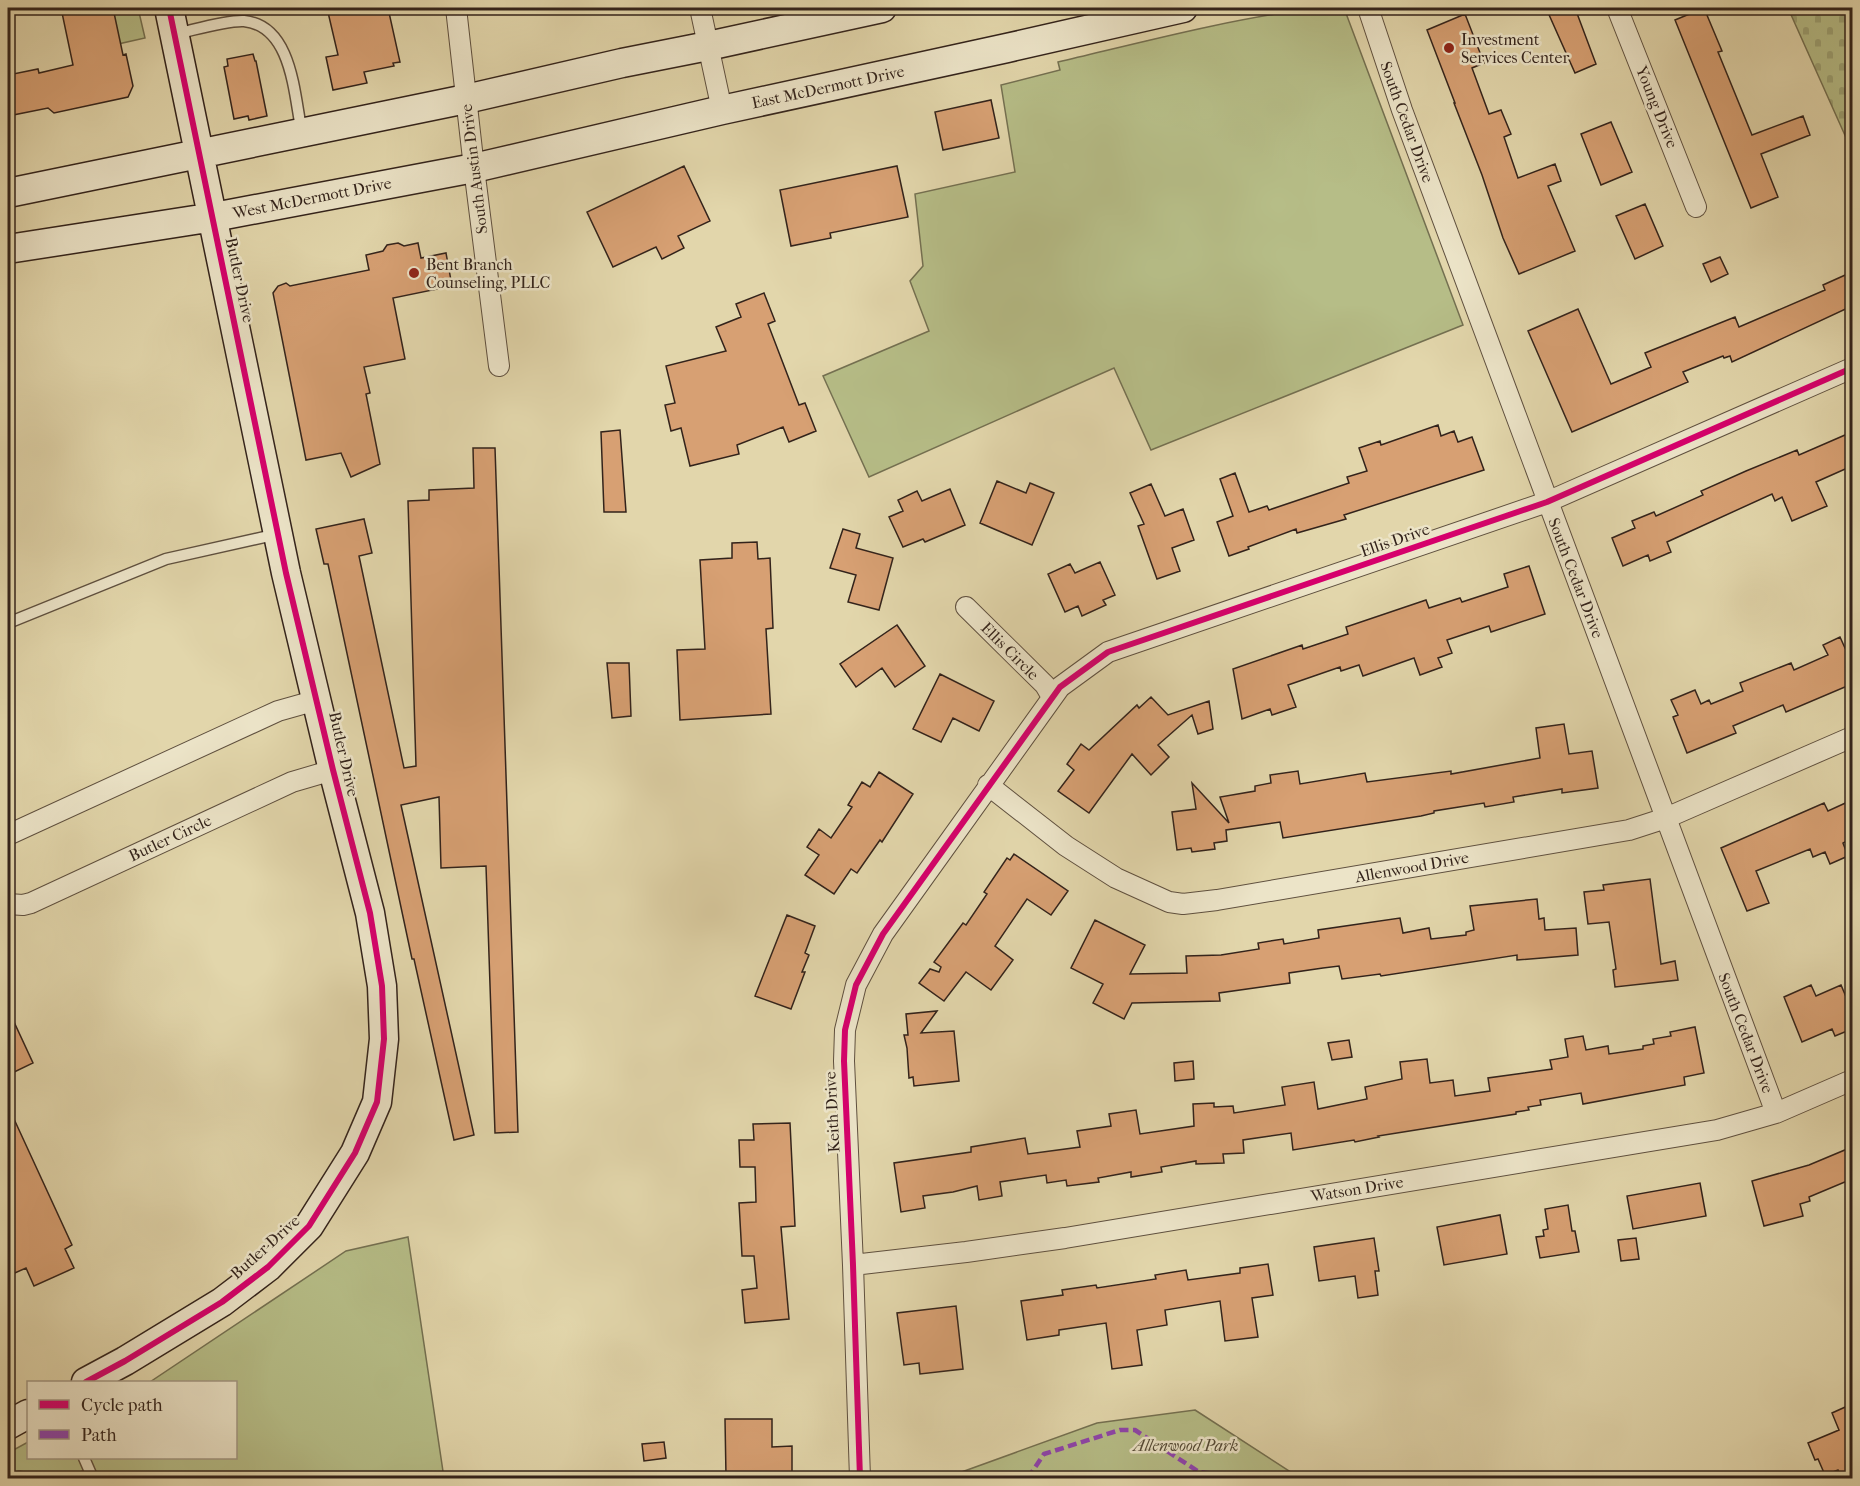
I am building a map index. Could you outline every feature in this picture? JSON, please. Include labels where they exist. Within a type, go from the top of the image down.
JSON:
[{"type":"main road","points":[[8,194],[466,99],[881,8]]},
{"type":"main road","name":"East McDermott Drive","points":[[474,168],[722,110],[1183,8]]},
{"type":"main road","name":"Butler Drive","points":[[90,1381],[222,1302],[268,1267],[309,1226],[355,1153],[377,1102],[384,1039],[382,986],[369,913],[278,534],[172,21]]},
{"type":"main road","name":"West McDermott Drive","points":[[8,249],[214,217],[474,168]]},
{"type":"main road","points":[[8,1425],[27,1415]]},
{"type":"street","name":"South Austin Drive","points":[[456,8],[499,366]]},
{"type":"street","points":[[700,8],[722,110]]},
{"type":"street","name":"South Cedar Drive","points":[[1368,8],[1402,110],[1776,1113]]},
{"type":"street","name":"Young Drive","points":[[1617,8],[1696,207]]},
{"type":"street","name":"Ellis Drive","points":[[988,785],[1059,687],[1108,652],[1547,502],[1852,368]]},
{"type":"street","name":"Ellis Circle","points":[[966,607],[1045,685],[1052,697]]},
{"type":"street","points":[[8,835],[278,711],[317,700]]},
{"type":"street","name":"Allenwood Drive","points":[[988,785],[1066,846],[1116,878],[1169,902],[1184,904],[1617,832],[1666,818],[1852,737]]},
{"type":"street","name":"Butler Circle","points":[[8,904],[30,903],[292,782],[333,770]]},
{"type":"street","name":"Keith Drive","points":[[860,1479],[844,1061],[845,1030],[856,985],[883,934],[946,848],[988,785]]},
{"type":"street","name":"Watson Drive","points":[[853,1265],[966,1252],[1089,1234],[1717,1130],[1776,1113],[1852,1080]]},
{"type":"lane","points":[[172,21],[213,25],[244,21],[261,27],[278,39],[287,57],[302,133]]},
{"type":"lane","points":[[8,623],[166,559],[278,534]]},
{"type":"lane","points":[[84,1459],[88,1477]]},
{"type":"lane","points":[[15,1479],[19,1477],[26,1479]]},
{"type":"green space","points":[[110,8],[138,8],[145,38],[118,44]]},
{"type":"green space","points":[[1316,8],[1344,8],[1463,325],[1151,450],[1114,368],[869,477],[823,376],[929,331],[910,281],[923,266],[915,194],[1015,172],[1001,85],[1060,70],[1058,62],[1219,25]]},
{"type":"green space","points":[[1788,8],[1852,8],[1852,151]]},
{"type":"green space","points":[[408,1237],[444,1478],[8,1478],[8,1453],[27,1443],[27,1459],[237,1459],[237,1381],[151,1381],[346,1251]]},
{"type":"green space","name":"Allenwood Park","points":[[1195,1410],[1300,1478],[945,1478],[1097,1423]]},
{"type":"building","points":[[61,8],[113,8],[123,55],[126,54],[133,86],[128,97],[54,113],[48,108],[8,116],[8,75],[38,69],[39,73],[73,65]]},
{"type":"building","points":[[327,8],[388,8],[400,62],[393,63],[394,66],[364,72],[367,83],[333,90],[326,57],[338,55]]},
{"type":"building","points":[[1546,8],[1575,8],[1596,64],[1575,73]]},
{"type":"building","points":[[1704,8],[1722,51],[1718,52],[1752,135],[1803,116],[1810,135],[1761,154],[1778,197],[1751,208],[1675,20]]},
{"type":"building","points":[[1465,14],[1484,63],[1472,68],[1489,114],[1501,110],[1511,134],[1504,137],[1518,178],[1555,164],[1561,181],[1548,186],[1575,251],[1519,274],[1503,238],[1482,175],[1427,30]]},
{"type":"building","points":[[253,54],[267,116],[249,120],[248,116],[234,119],[224,67],[228,66],[227,59]]},
{"type":"building","points":[[991,100],[999,138],[943,150],[935,112]]},
{"type":"building","points":[[1611,122],[1632,172],[1601,185],[1581,134]]},
{"type":"building","points":[[684,166],[710,221],[678,236],[684,248],[662,259],[656,247],[613,267],[587,212]]},
{"type":"building","points":[[897,166],[908,217],[830,233],[831,238],[791,246],[780,190]]},
{"type":"building","points":[[1645,204],[1663,246],[1635,259],[1616,216]]},
{"type":"building","points":[[398,243],[404,246],[418,243],[421,258],[446,253],[452,286],[393,298],[405,359],[364,367],[370,393],[366,394],[380,464],[351,477],[341,453],[306,460],[273,293],[278,286],[286,283],[290,286],[369,270],[366,255],[383,251],[387,245]]},
{"type":"building","points":[[1720,257],[1728,274],[1711,282],[1703,264]]},
{"type":"building","points":[[1852,272],[1852,306],[1732,362],[1730,356],[1724,358],[1723,356],[1683,372],[1688,382],[1572,432],[1528,331],[1578,309],[1611,384],[1651,367],[1645,353],[1735,317],[1739,327],[1825,290],[1823,285]]},
{"type":"building","points":[[764,293],[775,321],[768,324],[799,405],[805,403],[816,431],[789,442],[783,427],[737,445],[739,454],[690,466],[681,428],[671,431],[665,405],[675,403],[666,366],[726,351],[716,327],[741,317],[736,304]]},
{"type":"building","points":[[1438,425],[1441,436],[1454,431],[1458,442],[1472,437],[1484,470],[1344,515],[1346,519],[1297,533],[1296,529],[1229,556],[1217,522],[1233,516],[1220,479],[1235,473],[1249,512],[1267,506],[1269,510],[1349,483],[1347,477],[1367,471],[1359,448],[1380,441],[1381,445]]},
{"type":"building","points":[[620,430],[626,512],[604,512],[601,432]]},
{"type":"building","points":[[1852,432],[1852,466],[1816,482],[1827,506],[1792,521],[1782,497],[1775,501],[1772,494],[1667,542],[1671,552],[1650,561],[1648,555],[1623,566],[1612,538],[1635,528],[1632,521],[1654,512],[1656,516],[1703,495],[1701,491],[1746,471],[1797,450],[1799,455]]},
{"type":"building","points":[[473,448],[495,448],[518,1132],[495,1133],[486,866],[441,868],[439,797],[401,805],[474,1135],[454,1140],[414,959],[412,959],[328,564],[324,564],[316,529],[364,519],[372,553],[359,556],[404,768],[416,766],[408,501],[429,500],[429,490],[474,488]]},
{"type":"building","points":[[997,481],[1026,493],[1030,483],[1054,493],[1032,545],[980,523]]},
{"type":"building","points":[[1151,484],[1165,516],[1183,509],[1194,540],[1172,548],[1180,571],[1157,579],[1138,526],[1144,524],[1130,493]]},
{"type":"building","points":[[950,489],[965,525],[925,542],[923,539],[903,547],[889,517],[903,511],[898,500],[917,491],[922,501]]},
{"type":"building","points":[[843,529],[860,534],[856,548],[893,558],[879,610],[848,602],[856,575],[830,568]]},
{"type":"building","points":[[757,542],[758,559],[770,558],[773,628],[766,629],[771,714],[680,720],[677,650],[705,649],[700,560],[732,558],[732,543]]},
{"type":"building","points":[[1100,562],[1115,595],[1103,600],[1106,605],[1082,616],[1078,606],[1065,612],[1048,574],[1070,564],[1075,573]]},
{"type":"building","points":[[1529,566],[1545,614],[1491,632],[1489,626],[1447,640],[1452,653],[1438,658],[1442,667],[1420,675],[1414,658],[1363,676],[1359,665],[1341,671],[1340,667],[1288,685],[1296,707],[1272,715],[1270,709],[1242,719],[1233,669],[1302,645],[1303,649],[1348,634],[1346,627],[1426,600],[1429,608],[1460,598],[1462,602],[1508,587],[1504,574]]},
{"type":"building","points":[[897,625],[925,666],[895,687],[882,668],[856,687],[840,664]]},
{"type":"building","points":[[1840,637],[1845,648],[1852,645],[1852,684],[1786,712],[1783,705],[1733,726],[1736,733],[1687,753],[1673,717],[1678,715],[1671,700],[1695,690],[1701,704],[1709,700],[1711,704],[1743,691],[1740,683],[1791,663],[1794,670],[1828,655],[1823,645]]},
{"type":"building","points":[[607,663],[629,663],[631,716],[612,718]]},
{"type":"building","points":[[940,674],[994,701],[979,731],[953,718],[941,742],[913,729]]},
{"type":"building","points":[[1151,697],[1168,715],[1209,701],[1213,729],[1198,734],[1192,715],[1158,745],[1169,757],[1151,775],[1132,754],[1089,813],[1058,791],[1074,770],[1067,764],[1081,744],[1089,750],[1137,705],[1139,708]]},
{"type":"building","points":[[1564,724],[1569,754],[1592,751],[1598,788],[1562,793],[1562,789],[1513,797],[1514,802],[1485,807],[1484,803],[1434,811],[1434,813],[1421,816],[1283,838],[1280,822],[1226,830],[1227,841],[1214,843],[1215,849],[1192,852],[1191,848],[1177,850],[1172,812],[1196,809],[1192,783],[1229,823],[1220,797],[1255,791],[1255,786],[1271,783],[1270,775],[1298,771],[1300,784],[1365,773],[1367,782],[1451,771],[1451,774],[1540,758],[1536,728]]},
{"type":"building","points":[[879,772],[913,794],[882,842],[880,840],[857,873],[851,869],[834,894],[805,875],[819,855],[807,847],[819,829],[831,838],[852,807],[848,805],[862,782],[870,787]]},
{"type":"building","points":[[1852,800],[1852,838],[1843,843],[1848,856],[1830,864],[1825,852],[1813,857],[1810,849],[1756,871],[1769,903],[1747,911],[1721,848],[1824,803],[1828,811]]},
{"type":"building","points":[[1014,854],[1068,891],[1051,915],[1027,899],[995,946],[1013,960],[991,990],[966,972],[944,1001],[919,983],[930,969],[939,972],[941,967],[934,962],[963,923],[966,925],[987,894],[984,892],[1007,858],[1010,860]]},
{"type":"building","points":[[1650,879],[1661,964],[1675,961],[1678,980],[1615,987],[1613,970],[1616,969],[1609,922],[1588,924],[1584,892],[1604,890],[1603,885]]},
{"type":"building","points":[[1537,899],[1539,919],[1544,918],[1545,930],[1576,928],[1578,955],[1517,960],[1517,955],[1381,976],[1380,974],[1342,979],[1339,966],[1323,968],[1289,973],[1290,983],[1219,993],[1220,1001],[1132,1003],[1124,1019],[1093,1003],[1103,984],[1071,968],[1095,920],[1145,945],[1130,974],[1187,973],[1186,956],[1221,955],[1259,949],[1258,943],[1283,939],[1284,944],[1319,938],[1318,930],[1400,918],[1403,933],[1429,928],[1431,939],[1466,935],[1466,932],[1474,930],[1470,906]]},
{"type":"building","points":[[787,915],[815,926],[805,953],[809,955],[802,972],[805,972],[791,1009],[755,996]]},
{"type":"building","points":[[1811,985],[1816,996],[1841,985],[1852,1011],[1852,1029],[1835,1036],[1832,1029],[1802,1042],[1784,997]]},
{"type":"building","points":[[8,1009],[33,1063],[8,1075]]},
{"type":"building","points":[[937,1011],[921,1033],[954,1031],[959,1081],[914,1086],[913,1077],[909,1078],[904,1035],[908,1035],[906,1014]]},
{"type":"building","points":[[1695,1027],[1704,1073],[1684,1077],[1685,1085],[1583,1104],[1581,1093],[1540,1100],[1541,1105],[1528,1107],[1529,1110],[1516,1112],[1516,1114],[1378,1136],[1355,1142],[1354,1140],[1293,1150],[1291,1133],[1243,1140],[1244,1153],[1223,1154],[1224,1163],[1196,1164],[1196,1161],[1161,1167],[1162,1172],[1131,1177],[1131,1172],[1098,1178],[1099,1182],[1067,1186],[1066,1180],[1047,1183],[1046,1175],[1000,1182],[1002,1196],[979,1200],[977,1186],[923,1196],[925,1208],[901,1212],[894,1163],[971,1152],[971,1147],[1025,1138],[1028,1154],[1080,1147],[1077,1131],[1111,1126],[1109,1114],[1136,1110],[1140,1134],[1194,1126],[1193,1104],[1214,1103],[1214,1107],[1233,1106],[1234,1113],[1285,1105],[1282,1087],[1314,1082],[1318,1109],[1367,1099],[1365,1087],[1402,1079],[1400,1062],[1427,1059],[1430,1083],[1453,1080],[1455,1096],[1490,1091],[1488,1078],[1552,1069],[1550,1060],[1568,1057],[1565,1039],[1583,1036],[1586,1050],[1608,1046],[1609,1054],[1643,1049],[1643,1046],[1654,1044],[1653,1039],[1671,1036],[1670,1032]]},
{"type":"building","points":[[1349,1040],[1352,1057],[1332,1060],[1328,1043]]},
{"type":"building","points":[[1193,1061],[1194,1079],[1175,1081],[1174,1063]]},
{"type":"building","points":[[8,1106],[72,1245],[65,1249],[74,1268],[34,1286],[26,1268],[8,1276]]},
{"type":"building","points":[[790,1123],[795,1226],[781,1227],[789,1319],[745,1323],[742,1290],[757,1288],[754,1256],[742,1256],[739,1203],[756,1202],[755,1167],[740,1167],[739,1140],[754,1140],[753,1124]]},
{"type":"building","points":[[1852,1147],[1852,1179],[1809,1197],[1810,1201],[1800,1204],[1803,1216],[1764,1226],[1752,1181],[1809,1165]]},
{"type":"building","points":[[1700,1183],[1706,1216],[1633,1229],[1627,1196]]},
{"type":"building","points":[[1568,1205],[1572,1231],[1575,1231],[1579,1252],[1540,1258],[1536,1237],[1544,1236],[1543,1230],[1548,1229],[1545,1209]]},
{"type":"building","points":[[1500,1215],[1507,1254],[1444,1265],[1437,1227]]},
{"type":"building","points":[[1374,1238],[1379,1271],[1375,1271],[1378,1295],[1358,1298],[1355,1276],[1319,1281],[1314,1247]]},
{"type":"building","points":[[1636,1238],[1639,1259],[1621,1261],[1618,1240]]},
{"type":"building","points":[[1268,1264],[1273,1295],[1252,1298],[1258,1337],[1225,1341],[1220,1301],[1165,1310],[1167,1325],[1137,1330],[1142,1365],[1112,1369],[1106,1323],[1059,1330],[1059,1335],[1027,1340],[1021,1301],[1063,1295],[1062,1290],[1096,1285],[1097,1288],[1156,1279],[1155,1275],[1186,1270],[1188,1280],[1240,1273],[1240,1268]]},
{"type":"building","points":[[956,1306],[963,1369],[920,1374],[919,1363],[904,1365],[897,1313]]},
{"type":"building","points":[[1852,1404],[1852,1479],[1842,1479],[1838,1470],[1825,1475],[1808,1443],[1839,1430],[1832,1413]]},
{"type":"building","points":[[725,1419],[772,1419],[772,1447],[792,1446],[792,1475],[726,1476]]},
{"type":"building","points":[[664,1442],[666,1458],[644,1461],[642,1444]]},
{"type":"marked path","points":[[1028,1478],[1044,1454],[1120,1430],[1135,1430],[1199,1472],[1252,1478]]},
{"type":"cycle path","points":[[88,1381],[222,1302],[268,1267],[309,1226],[355,1153],[377,1102],[384,1039],[382,986],[370,913],[286,573],[169,8]]},
{"type":"cycle path","points":[[860,1478],[844,1061],[845,1030],[856,985],[883,934],[1060,687],[1108,652],[1547,502],[1852,368]]},
{"type":"place","name":"Investment Services Center","points":[[1449,48]]},
{"type":"place","name":"Bent Branch Counseling, PLLC","points":[[414,273]]}]
